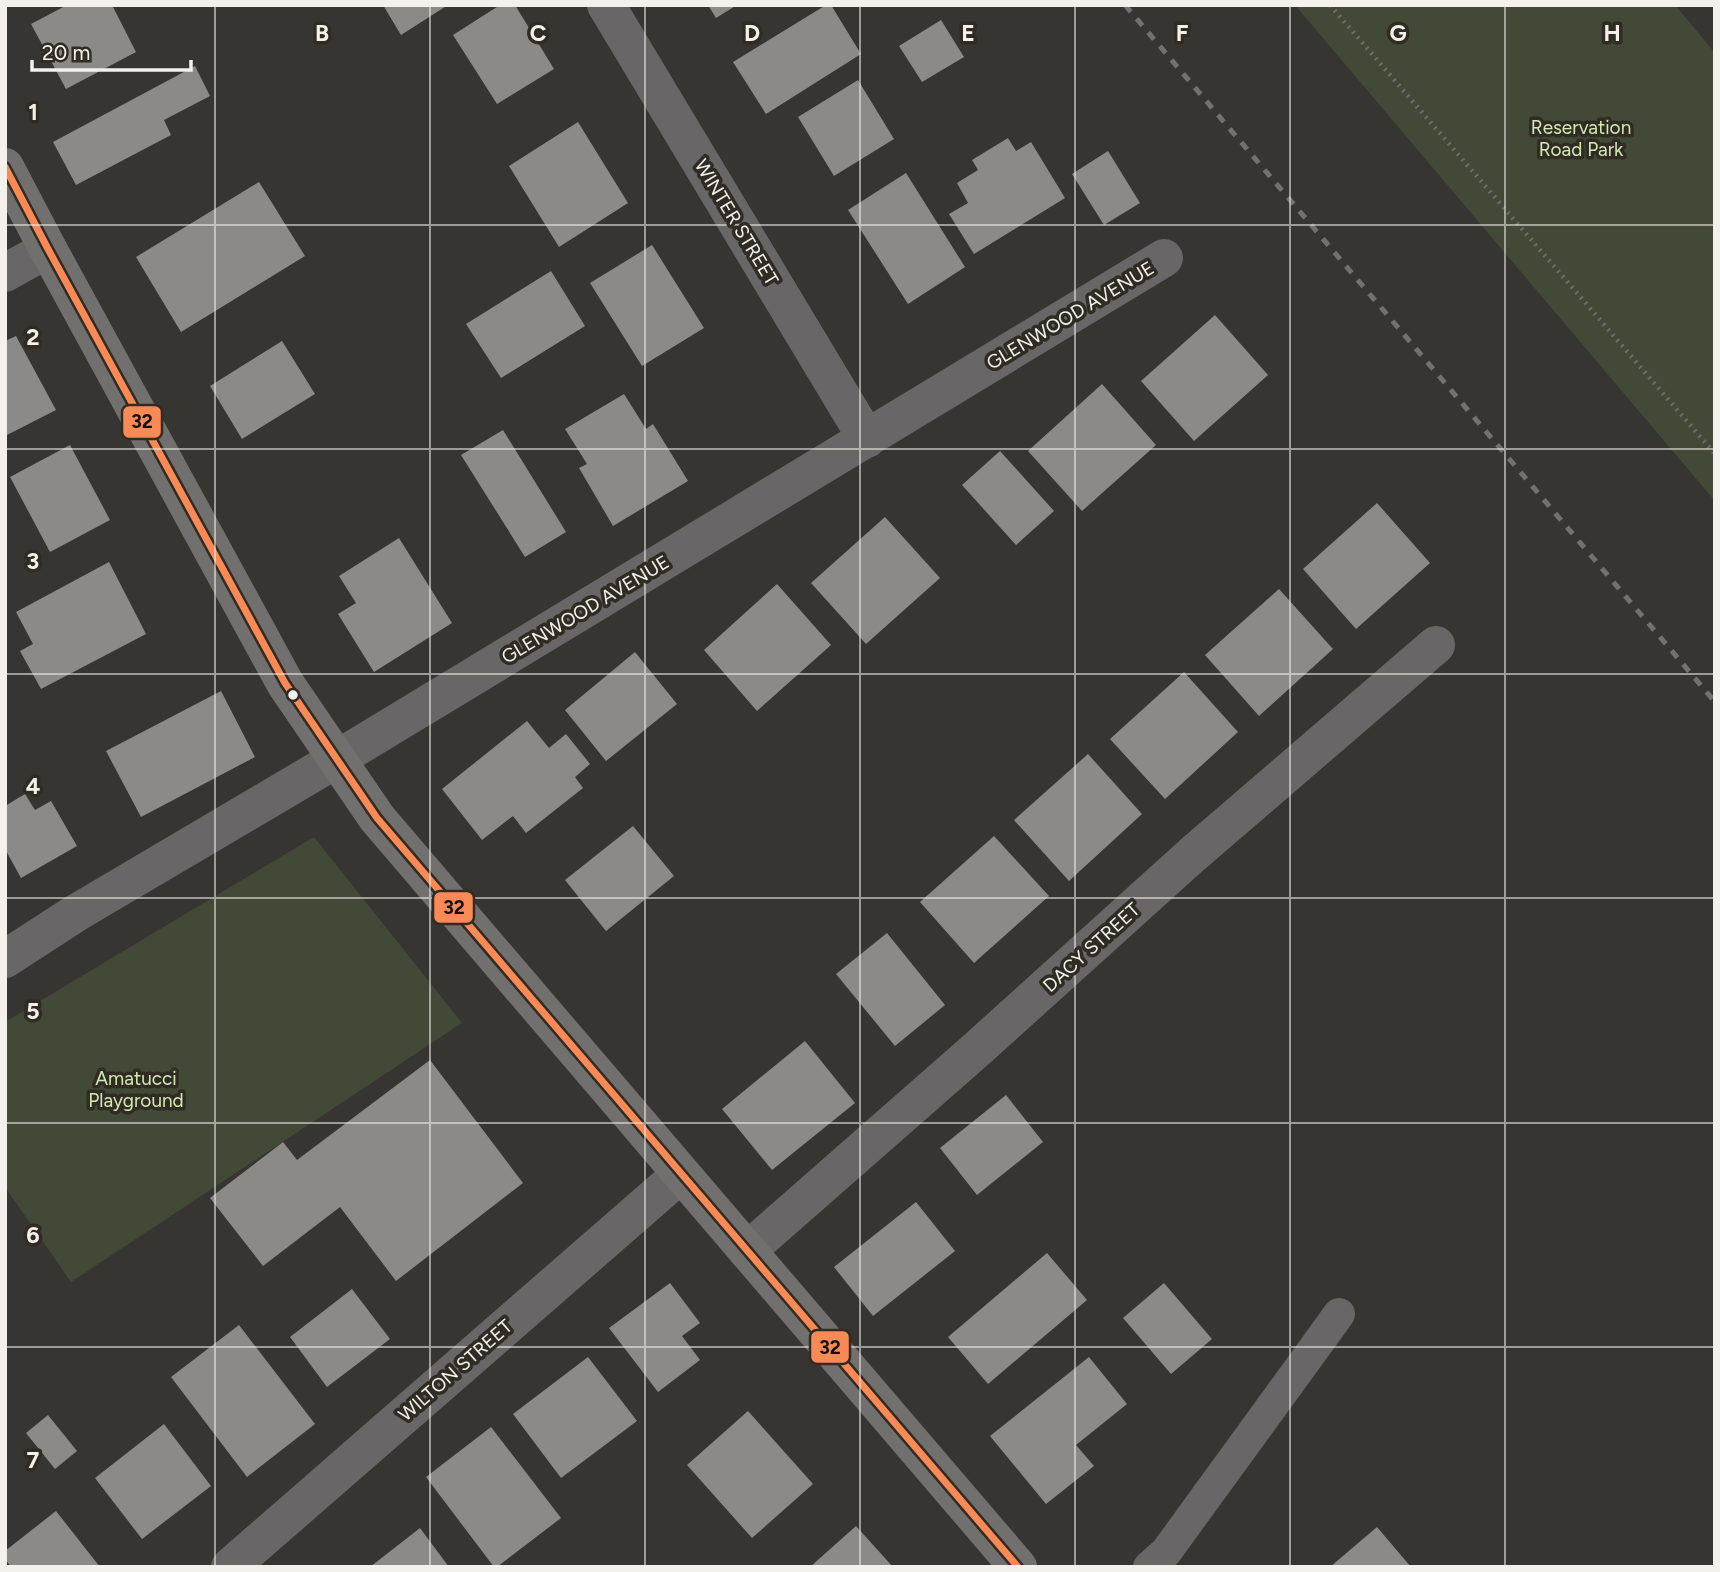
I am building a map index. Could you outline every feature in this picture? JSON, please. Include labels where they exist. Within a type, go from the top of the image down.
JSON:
[{"type":"main road","points":[[5,167],[285,682],[377,818],[1018,1567]]},
{"type":"street","name":"WINTER STREET","points":[[606,5],[867,439]]},
{"type":"street","points":[[5,273],[48,249]]},
{"type":"street","name":"GLENWOOD AVENUE","points":[[5,959],[76,913],[337,760],[1164,258]]},
{"type":"street","name":"DACY STREET","points":[[747,1251],[1192,855],[1436,645]]},
{"type":"street","name":"WILTON STREET","points":[[230,1567],[681,1174]]},
{"type":"lane","points":[[1149,1567],[1166,1552],[1339,1314]]},
{"type":"path","points":[[1329,5],[1715,454]]},
{"type":"green space","name":"Reservation Road Park","points":[[1295,5],[1675,5],[1715,53],[1715,501]]},
{"type":"green space","name":"Amatucci Playground","points":[[314,837],[462,1023],[71,1282],[5,1187],[5,1022]]},
{"type":"building","points":[[67,5],[112,5],[136,52],[66,89],[31,24]]},
{"type":"building","points":[[383,5],[448,5],[401,35]]},
{"type":"building","points":[[500,5],[515,5],[554,69],[497,104],[453,35]]},
{"type":"building","points":[[708,5],[737,5],[716,18]]},
{"type":"building","points":[[826,5],[831,5],[861,54],[766,114],[733,62]]},
{"type":"building","points":[[941,20],[964,57],[922,82],[899,46]]},
{"type":"building","points":[[195,66],[210,96],[164,120],[171,135],[76,185],[53,142]]},
{"type":"building","points":[[858,80],[894,139],[834,176],[798,117]]},
{"type":"building","points":[[578,122],[628,203],[559,247],[509,166]]},
{"type":"building","points":[[1008,138],[1016,151],[1031,142],[1065,198],[974,254],[949,214],[968,203],[957,183],[978,170],[972,160]]},
{"type":"building","points":[[1108,151],[1140,203],[1104,225],[1072,174]]},
{"type":"building","points":[[906,173],[965,267],[908,304],[848,210]]},
{"type":"building","points":[[259,182],[305,256],[181,332],[136,257]]},
{"type":"building","points":[[652,245],[704,328],[642,366],[590,283]]},
{"type":"building","points":[[551,271],[585,326],[501,378],[466,324]]},
{"type":"building","points":[[1215,315],[1268,375],[1194,441],[1141,381]]},
{"type":"building","points":[[16,336],[56,410],[5,436],[5,341]]},
{"type":"building","points":[[282,341],[315,394],[242,439],[210,386]]},
{"type":"building","points":[[1102,384],[1156,445],[1082,511],[1028,451]]},
{"type":"building","points":[[624,394],[646,429],[653,424],[688,481],[613,526],[579,468],[587,464],[565,429]]},
{"type":"building","points":[[503,430],[566,532],[525,557],[461,455]]},
{"type":"building","points":[[70,445],[110,520],[50,552],[10,477]]},
{"type":"building","points":[[1000,451],[1054,511],[1016,545],[962,485]]},
{"type":"building","points":[[1377,503],[1430,563],[1356,629],[1303,569]]},
{"type":"building","points":[[885,517],[940,578],[866,644],[811,583]]},
{"type":"building","points":[[399,538],[452,623],[374,672],[338,614],[356,603],[339,576]]},
{"type":"building","points":[[109,562],[146,634],[41,689],[20,651],[33,644],[16,612]]},
{"type":"building","points":[[777,584],[831,645],[757,711],[704,650]]},
{"type":"building","points":[[1279,589],[1333,649],[1259,716],[1205,655]]},
{"type":"building","points":[[635,652],[677,704],[606,761],[565,710]]},
{"type":"building","points":[[1184,672],[1238,732],[1165,799],[1110,739]]},
{"type":"building","points":[[221,691],[255,757],[141,817],[106,751]]},
{"type":"building","points":[[527,721],[549,748],[566,734],[590,764],[575,777],[583,788],[526,833],[513,816],[482,840],[442,789]]},
{"type":"building","points":[[1088,754],[1142,814],[1069,881],[1014,820]]},
{"type":"building","points":[[25,794],[35,810],[51,801],[77,846],[21,878],[5,849],[5,806]]},
{"type":"building","points":[[633,826],[674,876],[606,931],[565,880]]},
{"type":"building","points":[[994,836],[1049,896],[974,963],[920,902]]},
{"type":"building","points":[[887,933],[945,1005],[895,1046],[836,974]]},
{"type":"building","points":[[805,1041],[855,1103],[772,1170],[722,1109]]},
{"type":"building","points":[[430,1060],[523,1183],[396,1281],[340,1207],[263,1266],[210,1198],[283,1142],[297,1160]]},
{"type":"building","points":[[1006,1095],[1043,1142],[977,1195],[940,1148]]},
{"type":"building","points":[[916,1202],[955,1251],[873,1316],[834,1267]]},
{"type":"building","points":[[1047,1253],[1087,1300],[988,1384],[948,1337]]},
{"type":"building","points":[[670,1283],[700,1323],[682,1336],[700,1360],[658,1392],[609,1328]]},
{"type":"building","points":[[1164,1283],[1212,1339],[1171,1374],[1123,1318]]},
{"type":"building","points":[[352,1289],[390,1339],[327,1387],[290,1337]]},
{"type":"building","points":[[239,1325],[315,1424],[247,1477],[171,1377]]},
{"type":"building","points":[[588,1357],[637,1421],[561,1478],[513,1414]]},
{"type":"building","points":[[1089,1357],[1127,1404],[1076,1445],[1094,1466],[1046,1504],[990,1436]]},
{"type":"building","points":[[748,1411],[813,1484],[752,1538],[687,1465]]},
{"type":"building","points":[[48,1415],[77,1451],[55,1469],[26,1433]]},
{"type":"building","points":[[164,1424],[211,1486],[142,1539],[95,1478]]},
{"type":"building","points":[[491,1427],[561,1518],[497,1567],[494,1567],[426,1477]]},
{"type":"building","points":[[56,1511],[100,1567],[11,1567],[5,1559],[5,1551]]},
{"type":"building","points":[[856,1526],[893,1567],[810,1567]]},
{"type":"building","points":[[1377,1527],[1411,1567],[1330,1567]]},
{"type":"building","points":[[420,1528],[449,1567],[370,1567]]},
{"type":"railway","points":[[1125,5],[1715,702]]},
{"type":"transit line","name":"32","points":[[5,167],[285,683],[377,818],[1018,1567]]}]
